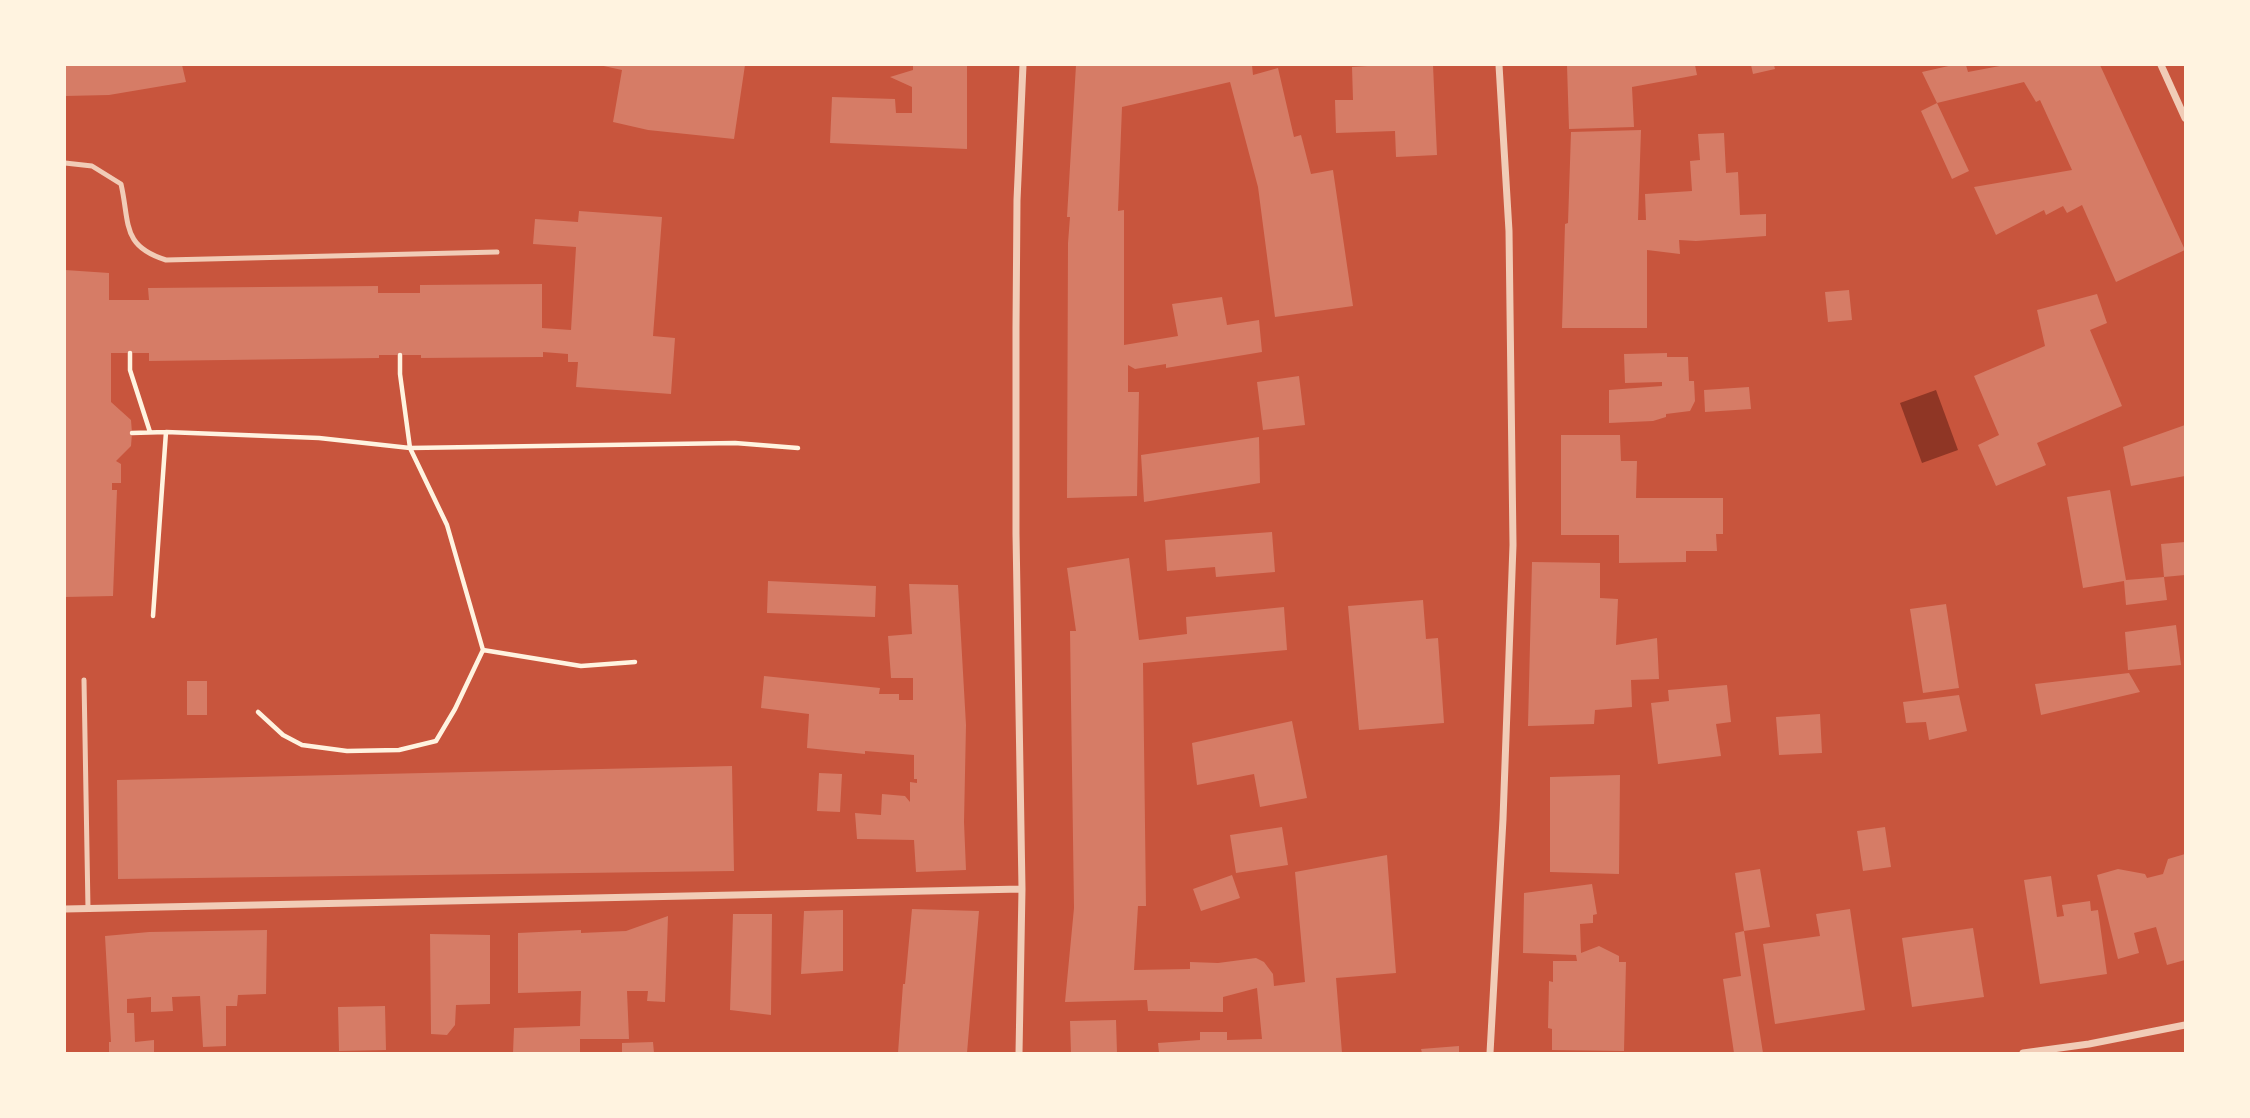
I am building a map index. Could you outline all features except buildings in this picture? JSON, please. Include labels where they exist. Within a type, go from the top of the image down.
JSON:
[{"type":"street","points":[[1019,1053],[1022,890],[1016,534],[1016,327],[1017,200],[1023,65]]},
{"type":"street","points":[[1490,1053],[1503,819],[1513,545],[1509,231],[1499,65]]},
{"type":"street","points":[[2161,65],[2185,118]]},
{"type":"street","points":[[65,909],[1022,890]]},
{"type":"street","points":[[2023,1053],[2090,1044],[2185,1025]]},
{"type":"street","points":[[2090,1044],[2090,1053]]},
{"type":"lane","points":[[65,163],[92,166],[121,184],[127,223],[135,244],[148,255],[166,260],[497,252]]},
{"type":"lane","points":[[84,680],[88,909]]},
{"type":"path","points":[[130,353],[130,370],[150,432]]},
{"type":"path","points":[[258,712],[283,735],[302,746],[347,751],[399,750],[436,741],[455,709],[483,650],[447,525],[410,447],[400,355]]},
{"type":"path","points":[[153,616],[166,432]]},
{"type":"path","points":[[132,433],[319,438],[410,447],[735,443],[798,448]]},
{"type":"path","points":[[483,650],[581,666],[635,662]]},
{"type":"shaded area","points":[[1936,390],[1958,450],[1922,463],[1900,403]]}]
